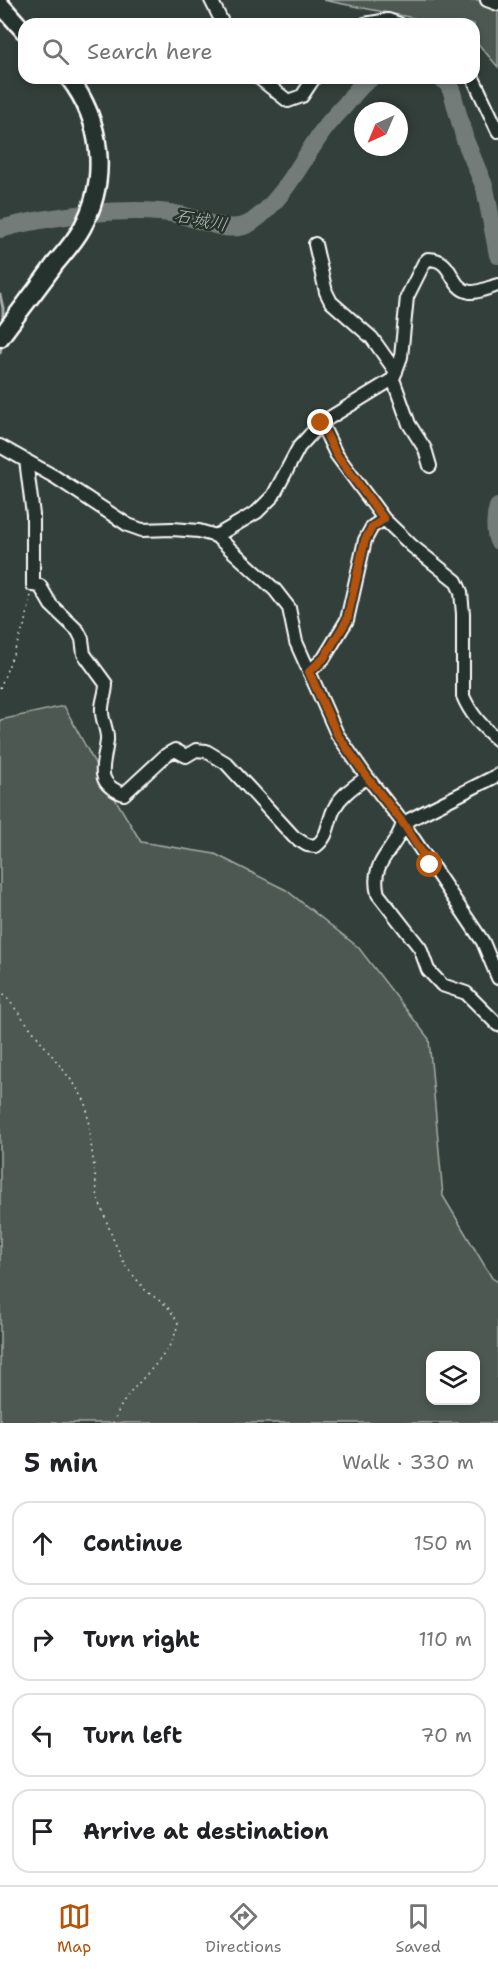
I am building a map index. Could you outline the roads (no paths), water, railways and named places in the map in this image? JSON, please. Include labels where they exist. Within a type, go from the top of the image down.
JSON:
[{"type":"street","points":[[211,0],[220,18]]},
{"type":"street","points":[[488,0],[498,4]]},
{"type":"street","points":[[0,4],[18,24]]},
{"type":"street","points":[[0,338],[82,229],[93,202],[98,182],[99,147],[89,109],[73,84]]},
{"type":"street","points":[[267,84],[288,101],[302,96],[310,84]]},
{"type":"street","points":[[476,84],[498,131]]},
{"type":"street","points":[[315,244],[326,292],[331,303],[372,338],[394,376],[409,424],[425,449],[430,466]]},
{"type":"street","points":[[216,536],[257,512],[273,496],[299,447],[321,423],[394,376],[401,357],[407,297],[424,263],[436,259],[444,263],[463,289],[471,292],[498,285]]},
{"type":"street","points":[[321,423],[336,454],[384,519],[412,546],[456,581],[461,592],[463,614],[463,696],[482,726],[498,740]]},
{"type":"street","points":[[0,446],[128,525],[142,531],[172,529],[199,531],[216,536],[275,590],[289,608],[296,642],[337,734],[403,823],[483,942],[498,978]]},
{"type":"street","points":[[26,460],[33,515],[33,585],[40,586],[51,605],[78,631],[82,639],[84,654],[106,684],[101,711],[108,738],[102,770],[105,782],[109,786],[124,794],[166,754],[175,750],[186,756],[196,750],[206,751],[226,764],[294,837],[307,845],[316,846],[325,838],[335,807],[345,794],[367,777]]},
{"type":"street","points":[[309,672],[324,658],[347,620],[365,540],[372,527],[384,519]]},
{"type":"street","points":[[403,823],[498,775]]},
{"type":"street","points":[[403,823],[400,836],[382,859],[376,873],[375,885],[378,894],[420,948],[428,970],[442,985],[466,993],[498,1025]]},
{"type":"waterway","name":"石城川","points":[[0,229],[65,216],[139,211],[181,215],[217,226],[235,228],[244,226],[252,222],[273,203],[325,128],[364,84]]},
{"type":"waterway","name":"石城川","points":[[448,84],[465,140],[485,188],[498,255]]},
{"type":"waterway","points":[[0,295],[3,321]]},
{"type":"waterway","points":[[0,353],[2,343]]},
{"type":"waterway","name":"石城川","points":[[498,507],[495,524],[498,541]]}]
